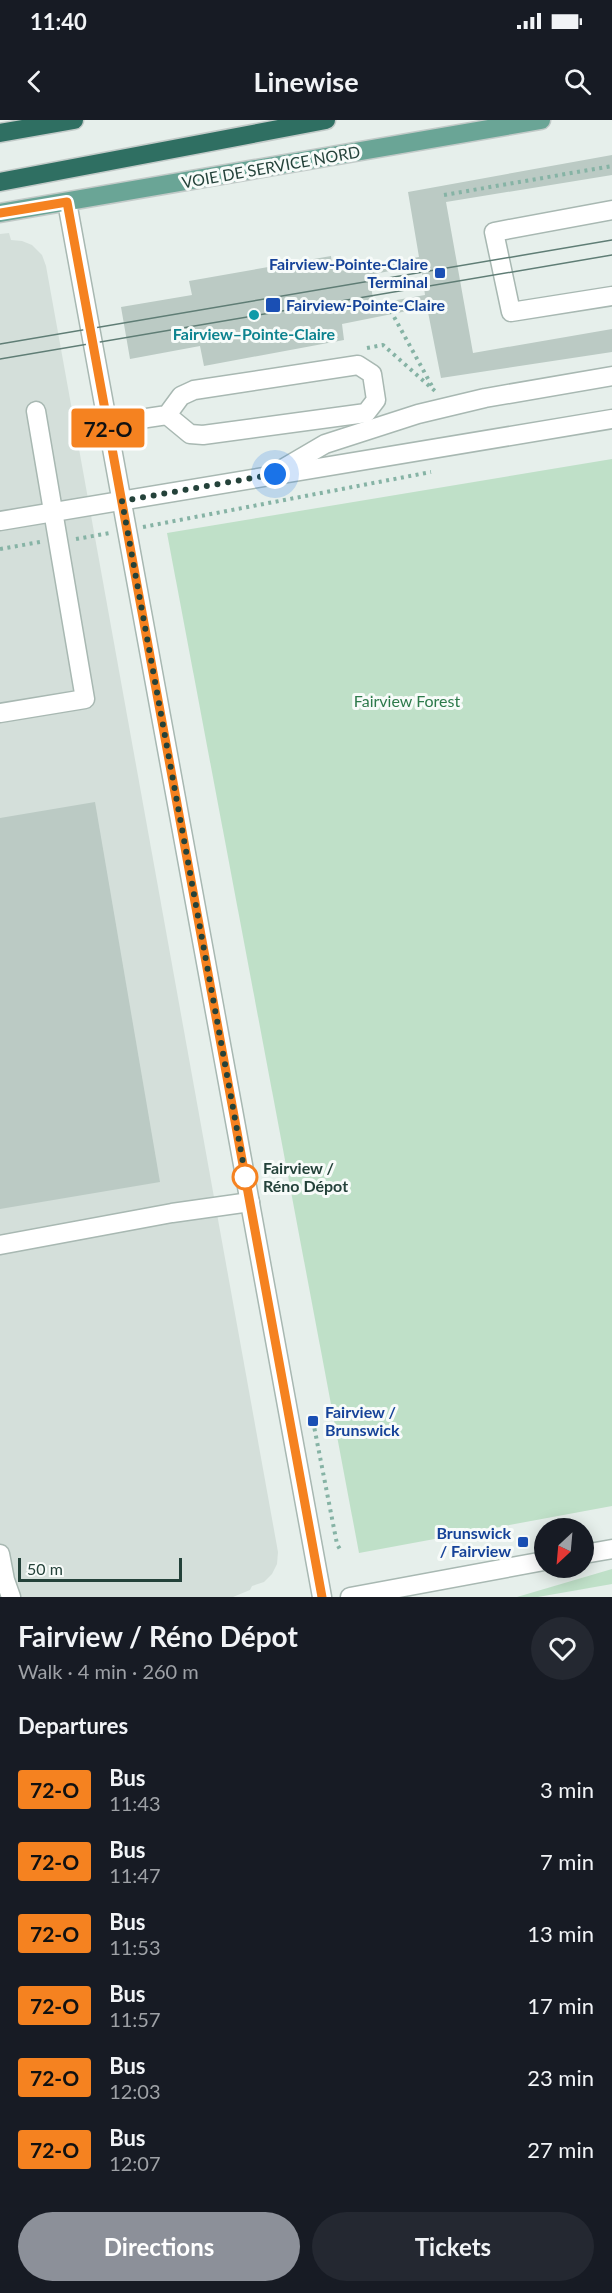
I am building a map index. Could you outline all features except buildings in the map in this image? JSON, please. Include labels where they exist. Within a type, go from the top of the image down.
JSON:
[{"type":"highway","points":[[0,133],[74,120]]},
{"type":"highway","points":[[0,182],[326,120]]},
{"type":"main road","name":"VOIE DE SERVICE NORD","points":[[0,213],[541,120]]},
{"type":"street","points":[[67,202],[322,1597]]},
{"type":"street","points":[[612,210],[494,232],[511,312],[612,296]]},
{"type":"street","points":[[107,424],[167,415],[180,396],[194,390],[358,365],[372,374],[376,400],[366,413],[203,435],[190,434],[167,415]]},
{"type":"street","points":[[275,474],[326,444],[418,414],[486,398],[612,376]]},
{"type":"street","points":[[0,713],[85,699],[36,411]]},
{"type":"street","points":[[0,521],[612,419]]},
{"type":"street","points":[[0,1245],[250,1202]]},
{"type":"street","points":[[594,1552],[612,1549]]},
{"type":"street","points":[[0,1554],[5,1591],[16,1597]]},
{"type":"street","points":[[350,1597],[534,1563]]},
{"type":"path","points":[[444,195],[612,166]]},
{"type":"path","points":[[383,345],[435,392],[387,304]]},
{"type":"path","points":[[161,523],[439,470]]},
{"type":"path","points":[[75,539],[98,535]]},
{"type":"path","points":[[0,549],[44,541]]},
{"type":"path","points":[[314,1421],[337,1544],[341,1551]]},
{"type":"shaded area","points":[[9,233],[11,240],[32,245],[42,255],[46,266],[278,1552],[277,1564],[272,1574],[264,1582],[233,1597],[0,1597],[0,234]]},
{"type":"green space","name":"Fairview Forest","points":[[612,459],[612,1506],[547,1518],[534,1518],[534,1520],[359,1553],[167,533]]},
{"type":"green space","points":[[612,1569],[612,1584],[538,1597],[517,1597],[581,1578],[594,1578],[594,1574]]},
{"type":"tram line","points":[[0,344],[612,240]]},
{"type":"tram line","points":[[0,359],[612,255]]},
{"type":"bus line","name":"72-O","points":[[0,213],[67,202],[322,1597]]},
{"type":"place","name":"Fairview-Pointe-Claire Terminal","points":[[440,273]]},
{"type":"place","name":"Fairview-Pointe-Claire","points":[[273,305]]},
{"type":"place","name":"Fairview–Pointe-Claire","points":[[254,315]]},
{"type":"place","name":"Fairview / Réno Dépot","points":[[245,1177]]},
{"type":"place","name":"Fairview / Brunswick","points":[[313,1421]]},
{"type":"place","name":"Brunswick / Fairview","points":[[523,1542]]},
{"type":"route","points":[[245,1177],[246,1179],[122,501],[275,474]]}]
